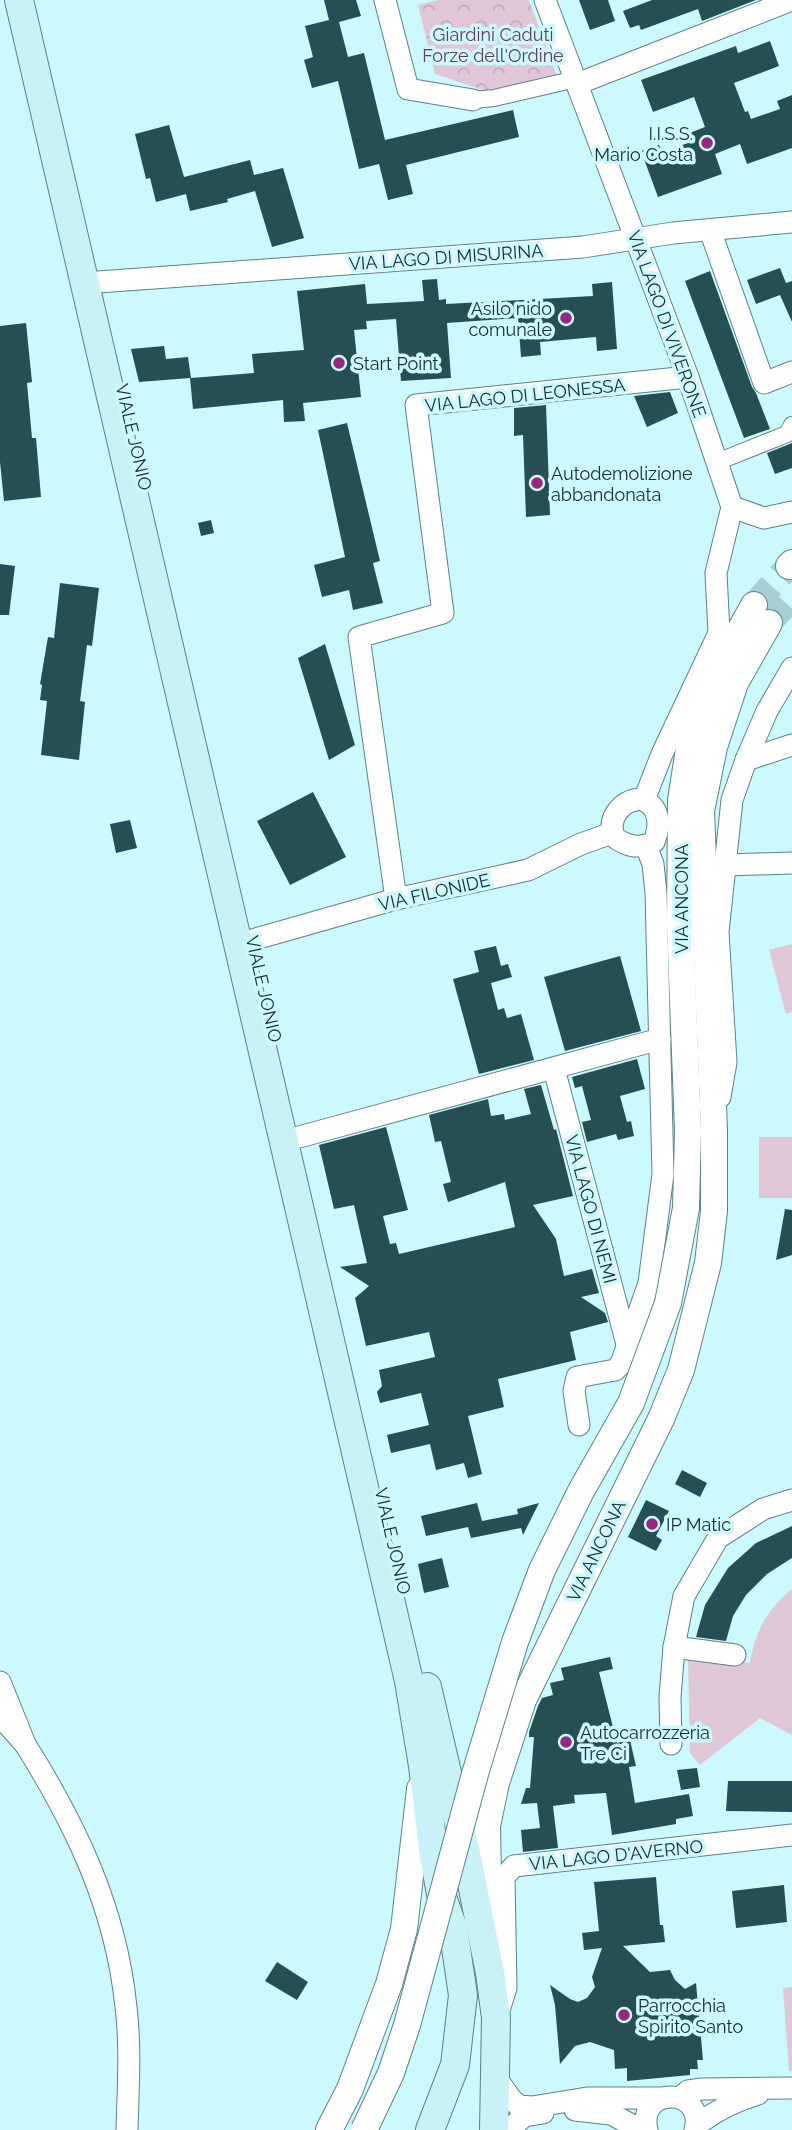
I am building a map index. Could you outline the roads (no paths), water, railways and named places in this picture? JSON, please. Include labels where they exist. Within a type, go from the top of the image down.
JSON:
[{"type":"main road","name":"VIALE JONIO","points":[[33,1],[466,1854],[490,1973],[496,2018],[494,2130]]},
{"type":"main road","name":"VIALE JONIO","points":[[33,1],[409,1681],[434,1856],[441,1894],[453,1928],[463,1995],[455,2065],[430,2130]]},
{"type":"street","points":[[384,0],[408,89],[473,100],[577,81],[792,0]]},
{"type":"street","name":"VIA LAGO DI VIVERONE","points":[[545,0],[688,377],[732,507]]},
{"type":"street","name":"VIA LAGO DI MISURINA","points":[[98,282],[583,247],[636,238],[792,222]]},
{"type":"street","points":[[710,230],[764,383],[792,372]]},
{"type":"street","name":"VIA LAGO DI LEONESSA","points":[[396,899],[359,637],[443,613],[416,405],[688,377]]},
{"type":"street","points":[[717,462],[787,434],[792,425]]},
{"type":"street","points":[[644,800],[662,754],[719,633],[716,573],[732,507],[764,518]]},
{"type":"street","points":[[723,538],[764,518],[792,512]]},
{"type":"street","name":"VIA ANCONA","points":[[364,2130],[390,2073],[407,2025],[468,1799],[515,1642],[542,1570],[581,1491],[631,1403],[668,1303],[686,1208],[688,1130],[680,924],[681,800],[690,743],[713,680],[762,614],[713,747],[701,811],[714,1130],[714,1211],[708,1263],[681,1370],[661,1419],[523,1700],[496,1783],[487,1826],[490,1973]]},
{"type":"street","name":"VIA ANCONA","points":[[714,1130],[726,1062],[718,932],[732,800],[767,711],[792,668]]},
{"type":"street","points":[[746,760],[792,745]]},
{"type":"street","points":[[631,800],[644,800],[654,806],[656,837],[654,842],[646,846],[636,847],[614,836],[612,817],[631,800]]},
{"type":"street","name":"VIA FILONIDE","points":[[252,940],[396,899],[528,870],[581,844],[612,833]]},
{"type":"street","points":[[579,1425],[575,1391],[577,1377],[615,1370],[621,1364],[649,1283],[657,1228],[663,1174],[656,893],[653,864],[646,846]]},
{"type":"street","points":[[726,865],[792,863]]},
{"type":"street","points":[[656,893],[680,924]]},
{"type":"street","points":[[299,1137],[660,1039]]},
{"type":"street","name":"VIA LAGO DI NEMI","points":[[554,1069],[628,1348]]},
{"type":"street","points":[[671,1744],[670,1697],[674,1647],[684,1596],[718,1538],[763,1509],[792,1500]]},
{"type":"street","points":[[674,1647],[735,1655]]},
{"type":"street","points":[[0,1682],[25,1744],[75,1830],[100,1887],[117,1945],[127,2008],[127,2130]]},
{"type":"street","points":[[0,1716],[25,1744]]},
{"type":"street","name":"VIALE JONIO","points":[[329,2130],[350,2089],[388,1984],[404,1929],[423,1766]]},
{"type":"street","name":"VIA LAGO D'AVERNO","points":[[496,2018],[506,1988],[504,1877],[514,1866],[792,1835]]},
{"type":"street","points":[[495,2076],[519,2106],[532,2107],[587,2098],[671,2098],[693,2108],[696,2127],[716,2111],[740,2099],[785,2088]]},
{"type":"street","points":[[647,2130],[647,2112],[651,2106],[688,2091],[702,2088],[785,2088]]},
{"type":"street","points":[[509,2130],[524,2116],[562,2110],[589,2110],[611,2114],[641,2130]]},
{"type":"tunnel","points":[[754,605],[789,566]]},
{"type":"tunnel","points":[[769,623],[792,598]]},
{"type":"place","name":"I.I.S.S. Mario Costa","points":[[707,143]]},
{"type":"place","name":"Asilo nido comunale","points":[[566,318]]},
{"type":"place","name":"Start Point","points":[[339,363]]},
{"type":"place","name":"Autodemolizione abbandonata","points":[[537,483]]},
{"type":"place","name":"IP Matic","points":[[652,1524]]},
{"type":"place","name":"Autocarrozzeria Tre Ci","points":[[566,1742]]},
{"type":"place","name":"Parrocchia Spirito Santo","points":[[624,2015]]},
{"type":"park label","name":"Giardini Caduti Forze dell'Ordine","points":[[493,44]]}]
